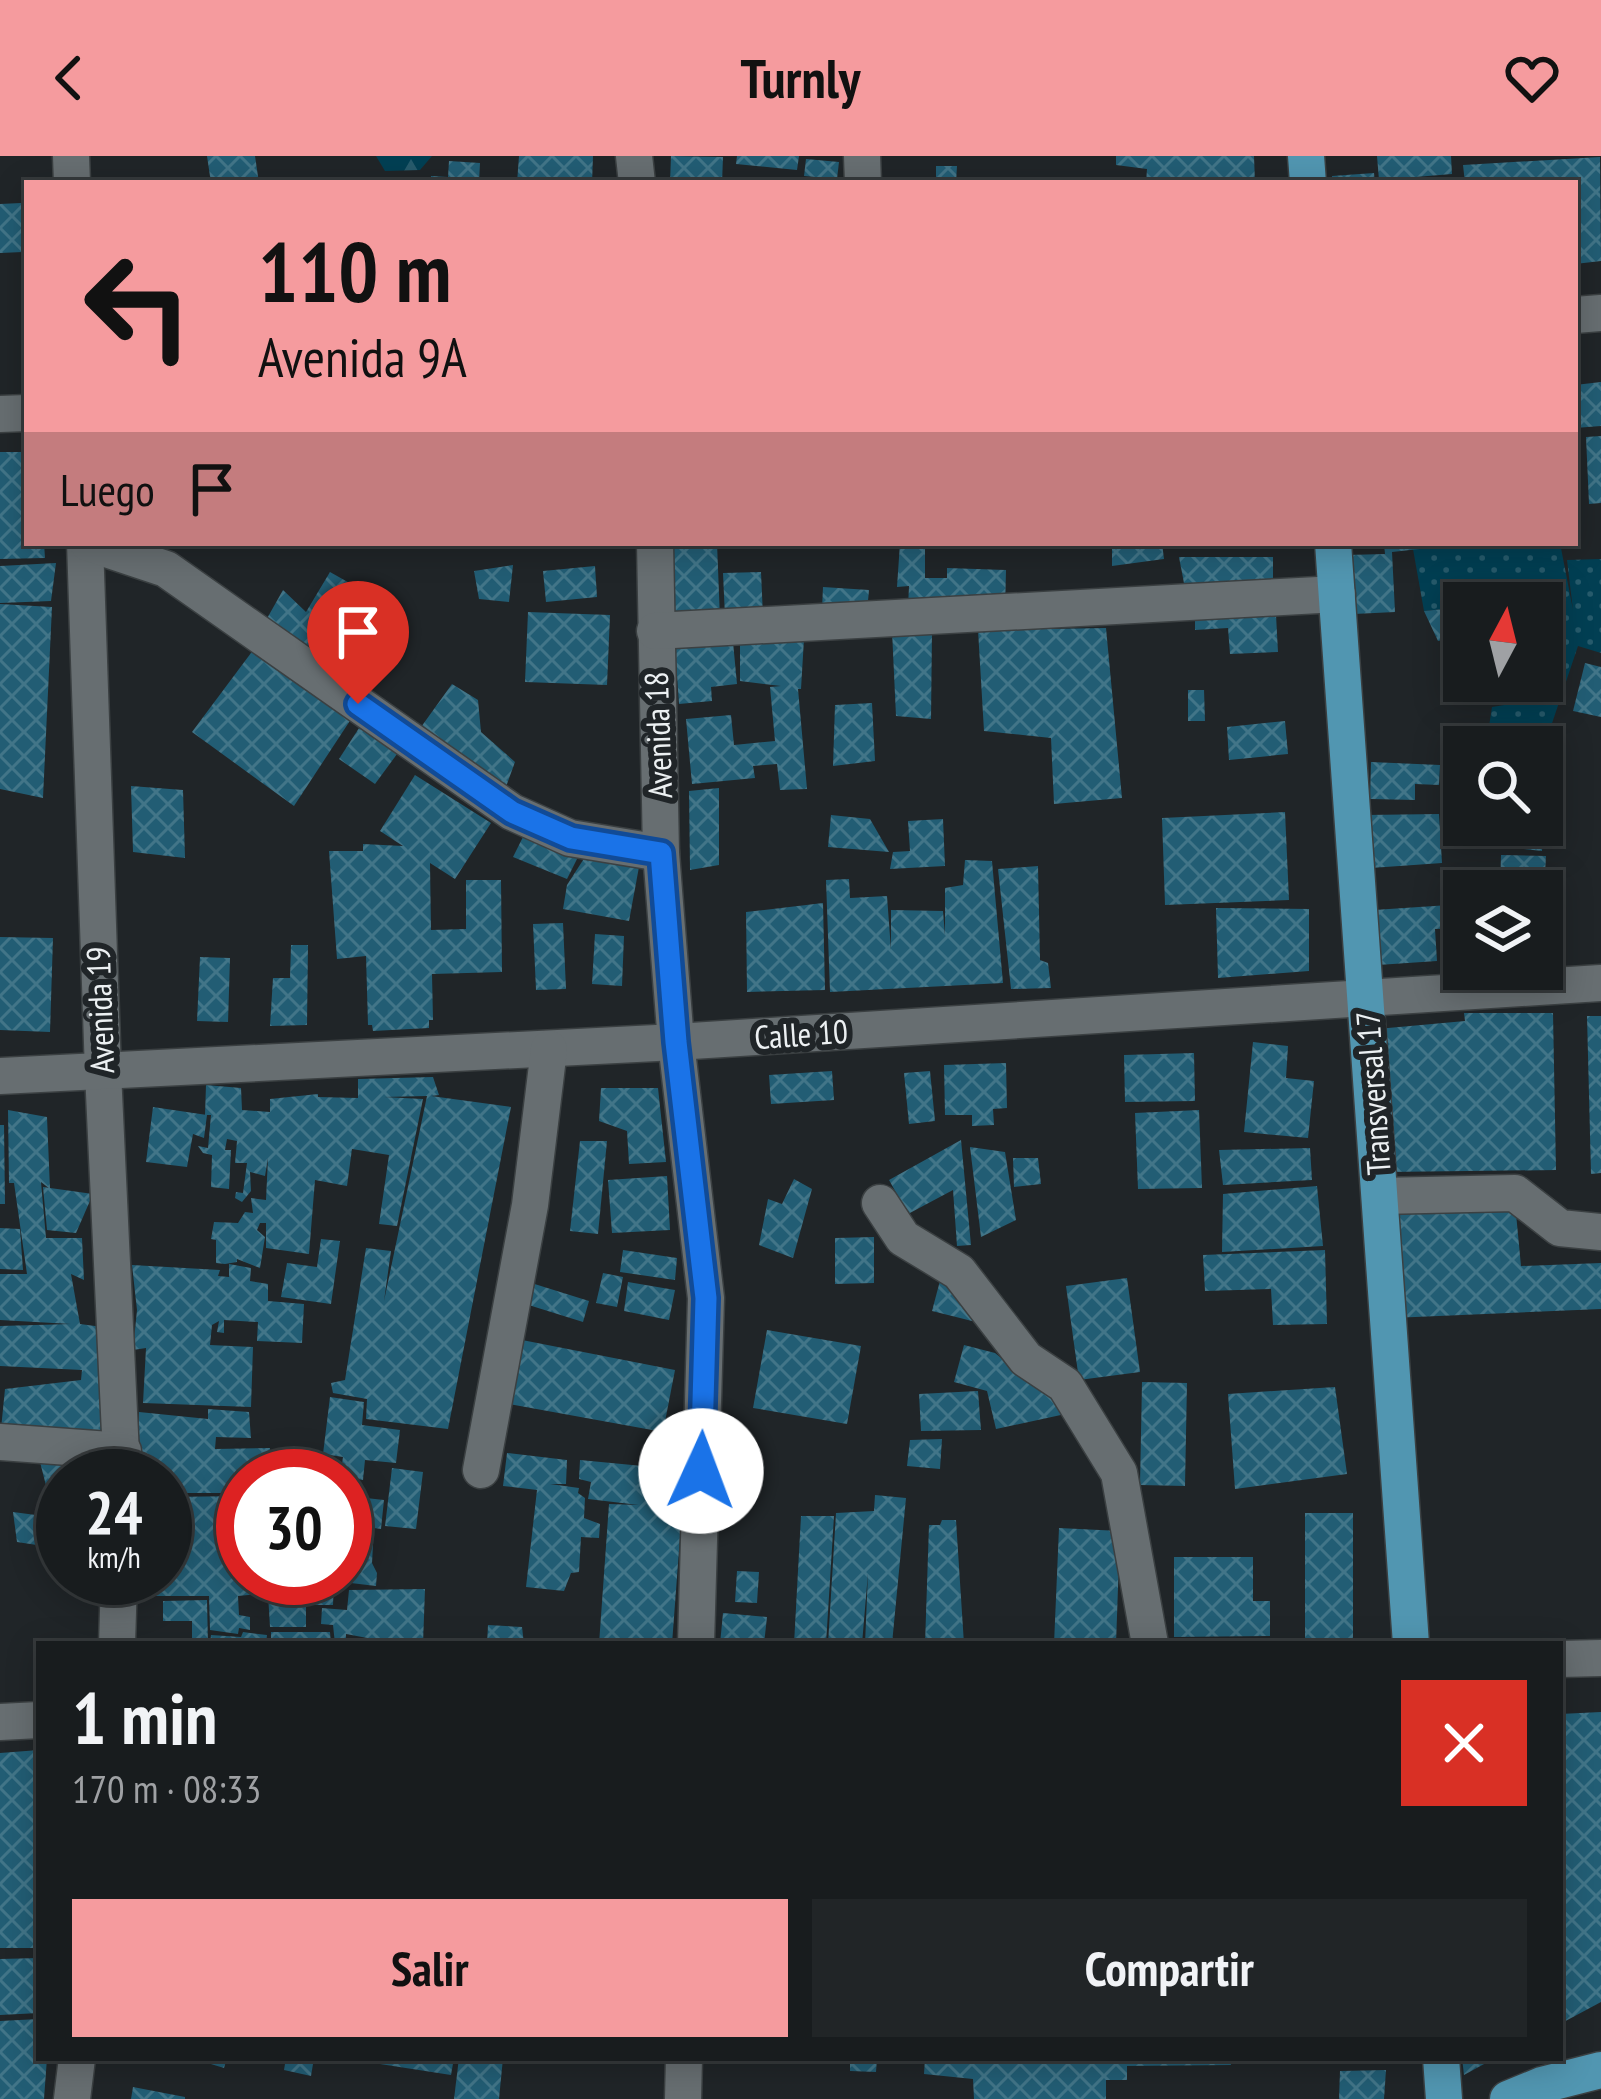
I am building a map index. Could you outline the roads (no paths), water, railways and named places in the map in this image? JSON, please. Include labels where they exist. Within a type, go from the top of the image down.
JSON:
[{"type":"main road","name":"Transversal 17","points":[[1333,546],[1412,1641]]},
{"type":"main road","points":[[1441,2061],[1444,2099]]},
{"type":"main road","points":[[1508,2099],[1601,2070]]},
{"type":"street","name":"Avenida 19","points":[[87,546],[103,1072],[121,1449]]},
{"type":"street","points":[[96,546],[166,569],[512,812],[571,838],[661,853]]},
{"type":"street","name":"Avenida 18","points":[[655,546],[661,853],[676,1042],[706,1298],[696,1641]]},
{"type":"street","points":[[655,632],[1336,594]]},
{"type":"street","name":"Calle 10","points":[[0,1076],[676,1042],[1601,983]]},
{"type":"street","points":[[481,1470],[530,1205],[549,1049]]},
{"type":"street","points":[[1380,1196],[1515,1193],[1560,1228],[1601,1232]]},
{"type":"street","points":[[880,1203],[904,1238],[959,1272],[1026,1359],[1065,1385],[1119,1473],[1149,1641]]},
{"type":"street","points":[[0,1442],[41,1449]]},
{"type":"street","points":[[117,1641],[118,1605]]},
{"type":"street","points":[[1563,1659],[1601,1658]]},
{"type":"street","points":[[0,1722],[36,1720]]},
{"type":"street","points":[[73,2099],[77,2061]]},
{"type":"street","points":[[683,2061],[683,2099]]}]
